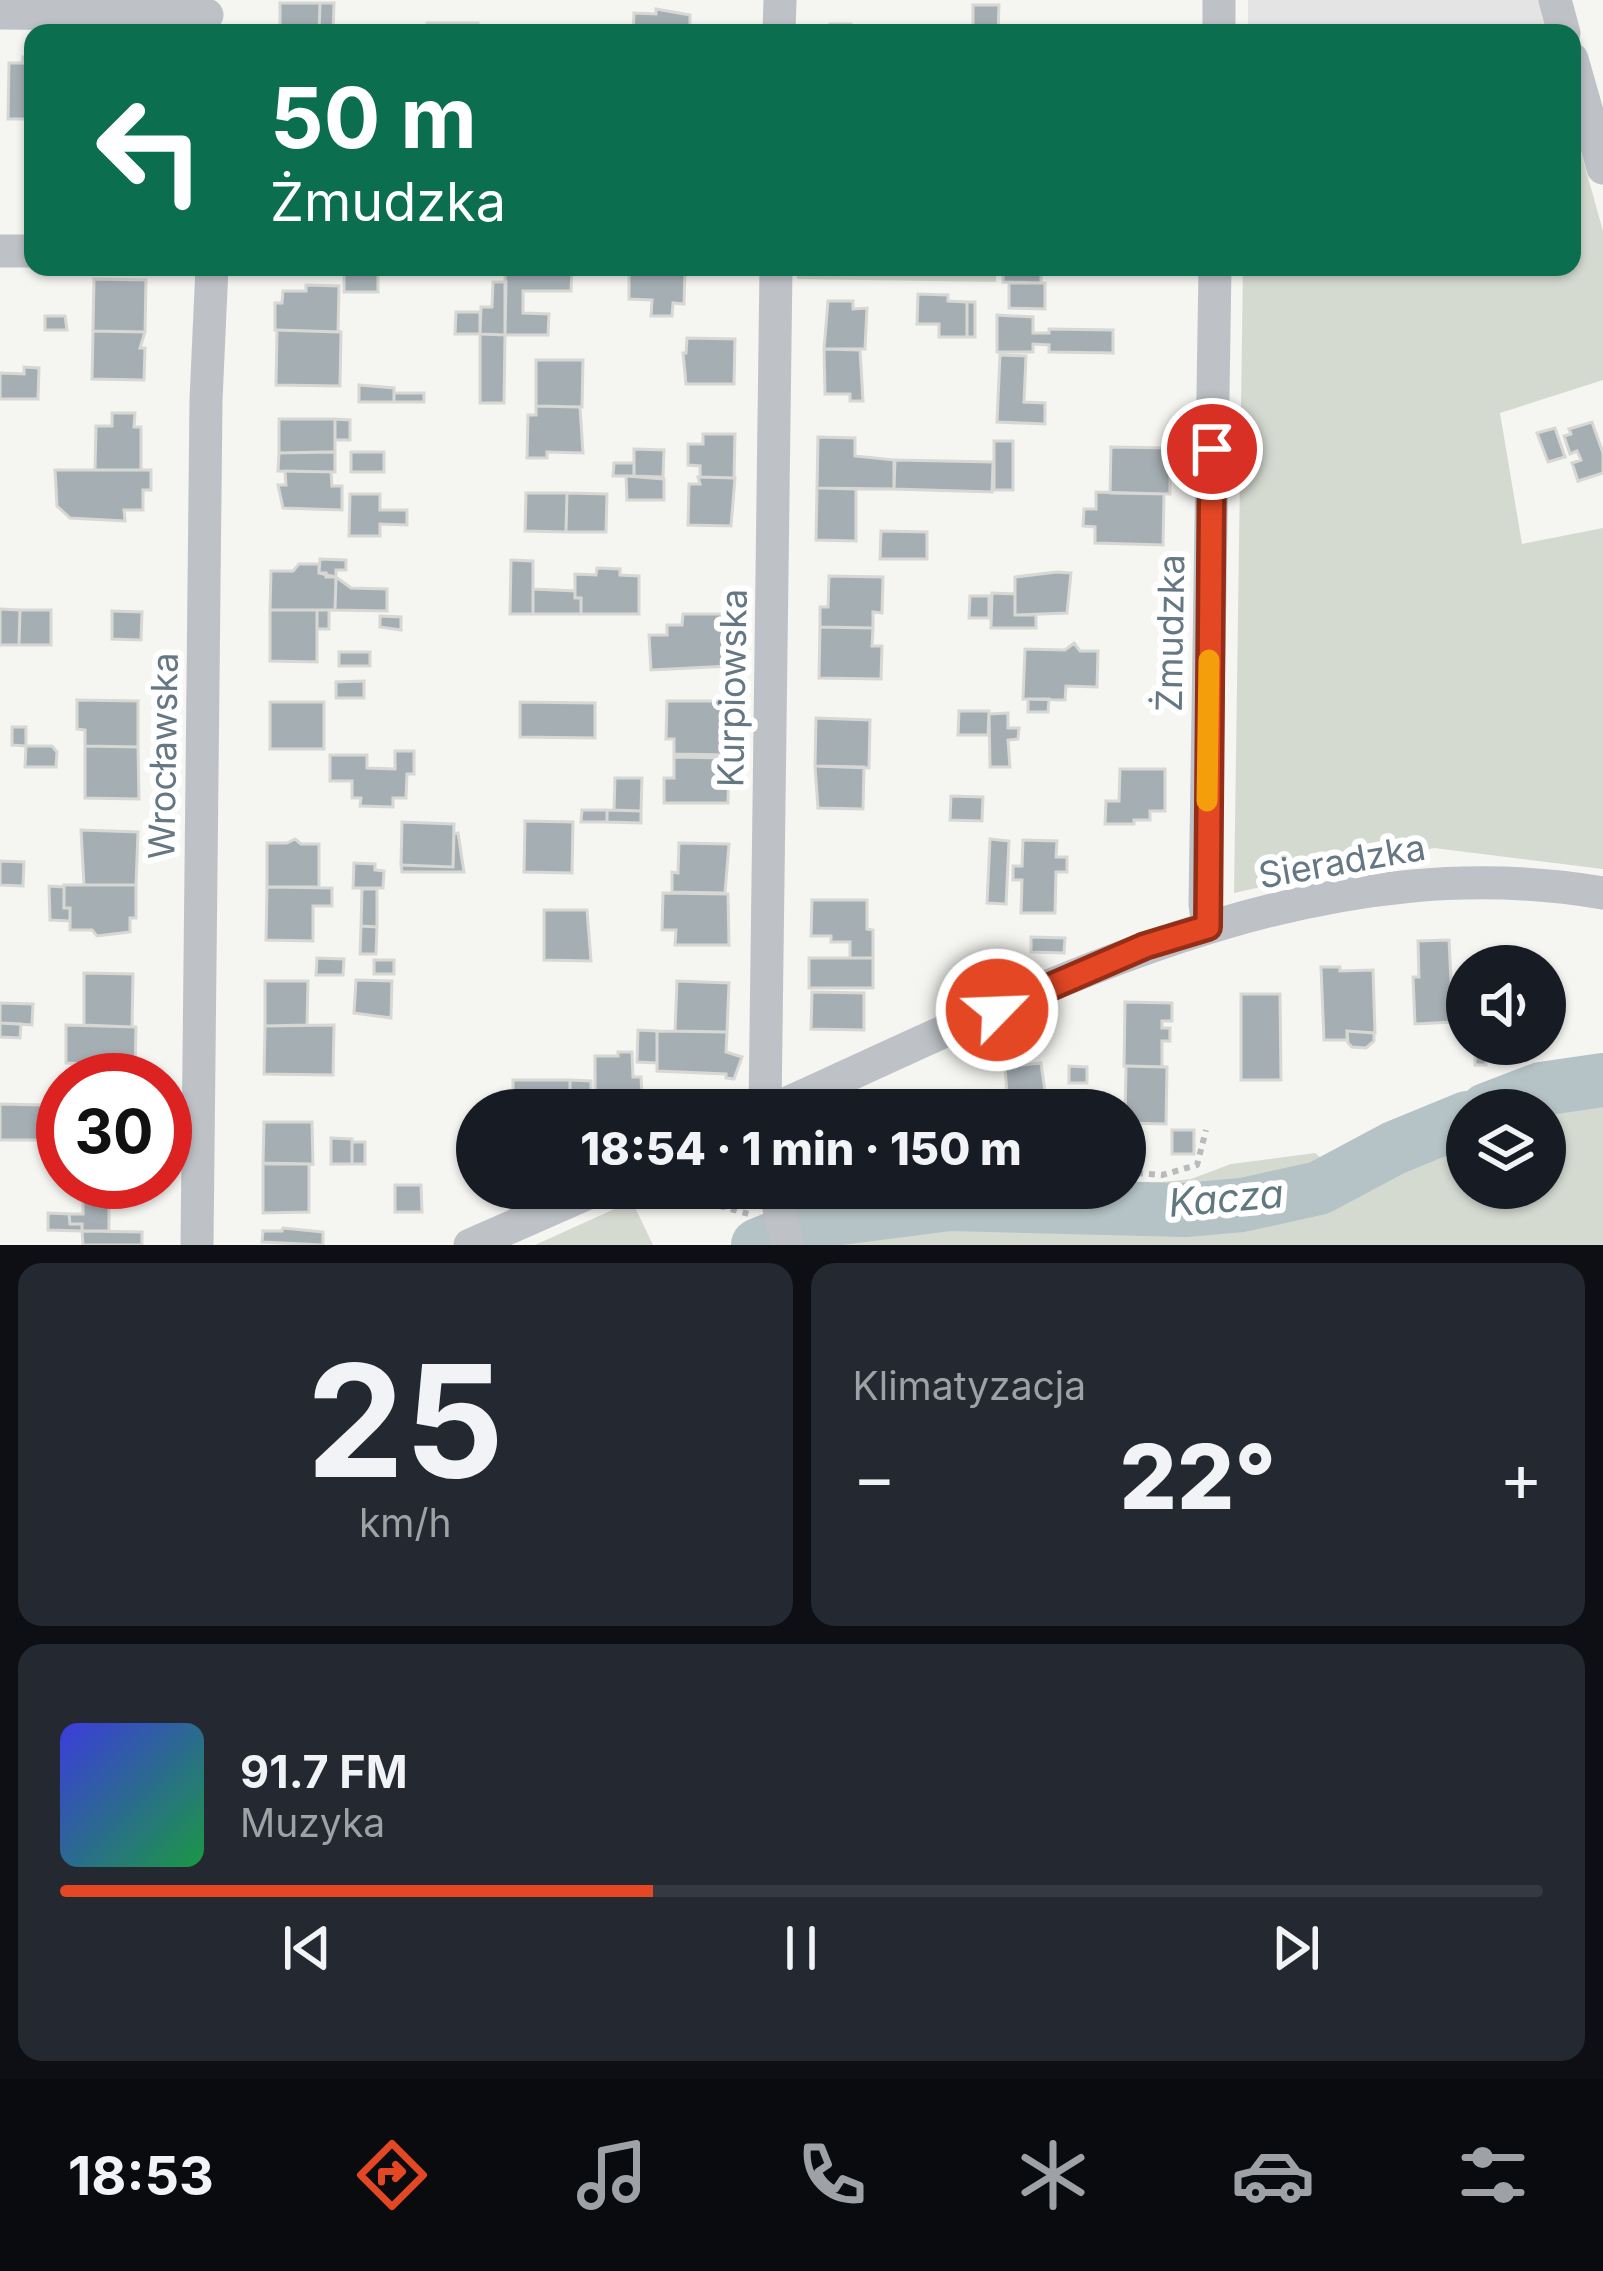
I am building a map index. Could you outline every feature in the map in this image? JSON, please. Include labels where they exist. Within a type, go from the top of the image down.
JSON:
[{"type":"street","points":[[0,13],[208,16]]},
{"type":"street","points":[[1581,91],[1603,168]]},
{"type":"street","name":"Wrocławska","points":[[197,1245],[212,276]]},
{"type":"street","name":"Kurpiowska","points":[[768,1089],[776,276]]},
{"type":"street","name":"Żmudzka","points":[[1208,927],[1215,276]]},
{"type":"street","name":"Sieradzka","points":[[816,1089],[1086,970],[1208,927],[1360,892],[1435,881],[1506,881],[1603,893]]},
{"type":"street","points":[[470,1245],[552,1209]]},
{"type":"path","points":[[1146,1173],[1197,1165],[1206,1130]]},
{"type":"path","points":[[731,1209],[764,1218],[780,1216]]},
{"type":"shaded area","points":[[1248,0],[1539,0],[1546,24],[1248,24]]},
{"type":"shaded area","points":[[1581,152],[1603,231],[1603,380],[1500,413],[1522,544],[1603,528],[1603,869],[1434,848],[1234,893],[1243,276],[1581,276]]},
{"type":"shaded area","points":[[996,276],[996,282],[797,279]]},
{"type":"shaded area","points":[[1588,1059],[1603,1061],[1603,1245],[825,1245],[916,1231],[1109,1217],[1102,1209],[1146,1209],[1146,1184],[1191,1179],[1231,1164],[1315,1153],[1325,1161],[1446,1107],[1446,1209],[1566,1209],[1566,1089],[1487,1089],[1528,1071]]},
{"type":"shaded area","points":[[614,1209],[636,1209],[653,1245],[535,1245]]},
{"type":"building","points":[[280,3],[320,3],[319,24],[280,24]]},
{"type":"building","points":[[320,3],[334,3],[333,24],[319,24]]},
{"type":"building","points":[[973,5],[999,5],[998,24],[973,24]]},
{"type":"building","points":[[656,9],[690,15],[690,24],[633,24],[634,13],[656,14]]},
{"type":"building","points":[[24,57],[24,119],[8,119],[9,63],[23,63]]},
{"type":"building","points":[[344,276],[378,276],[378,292],[344,292]]},
{"type":"building","points":[[505,276],[572,276],[571,291],[523,291],[523,313],[549,314],[548,335],[505,335]]},
{"type":"building","points":[[629,276],[685,276],[684,304],[673,303],[672,316],[651,316],[652,300],[629,299]]},
{"type":"building","points":[[1003,276],[1041,276],[1041,283],[1003,282]]},
{"type":"building","points":[[94,279],[146,280],[145,332],[93,331]]},
{"type":"building","points":[[493,282],[506,282],[505,335],[480,334],[481,307],[492,307]]},
{"type":"building","points":[[1009,283],[1045,283],[1045,309],[1009,308]]},
{"type":"building","points":[[306,285],[339,286],[338,332],[275,330],[275,303],[282,303],[283,291],[306,291]]},
{"type":"building","points":[[918,294],[948,295],[948,301],[967,302],[967,337],[939,337],[939,324],[917,324]]},
{"type":"building","points":[[828,301],[853,301],[853,309],[867,308],[865,349],[824,349]]},
{"type":"building","points":[[967,302],[975,302],[975,337],[967,337]]},
{"type":"building","points":[[456,312],[480,312],[480,334],[455,334]]},
{"type":"building","points":[[997,315],[1033,317],[1033,333],[1113,330],[1113,353],[1049,352],[1049,345],[1033,344],[1033,352],[997,352]]},
{"type":"building","points":[[45,316],[65,316],[67,330],[45,330]]},
{"type":"building","points":[[277,330],[341,332],[340,386],[276,385]]},
{"type":"building","points":[[93,331],[145,332],[140,348],[145,348],[144,380],[92,379]]},
{"type":"building","points":[[480,334],[505,335],[504,403],[480,403]]},
{"type":"building","points":[[687,338],[735,339],[734,384],[686,384],[683,353]]},
{"type":"building","points":[[824,349],[860,350],[863,401],[850,401],[850,394],[825,394]]},
{"type":"building","points":[[1000,355],[1026,356],[1024,402],[1045,403],[1045,424],[997,422]]},
{"type":"building","points":[[536,360],[583,360],[582,407],[536,406]]},
{"type":"building","points":[[24,367],[39,368],[38,399],[0,399],[0,373],[24,374]]},
{"type":"building","points":[[359,385],[394,388],[394,402],[359,402]]},
{"type":"building","points":[[394,393],[424,393],[424,402],[394,402]]},
{"type":"building","points":[[536,406],[580,407],[583,453],[547,452],[547,458],[527,458],[528,415],[536,415]]},
{"type":"building","points":[[112,413],[135,413],[134,427],[141,427],[141,470],[95,470],[96,426],[112,426]]},
{"type":"building","points":[[279,419],[335,419],[335,452],[279,453]]},
{"type":"building","points":[[335,419],[350,420],[350,440],[335,440]]},
{"type":"building","points":[[1592,422],[1603,453],[1603,473],[1578,481],[1572,463],[1581,460],[1577,451],[1570,454],[1564,436],[1571,434],[1569,429]]},
{"type":"building","points":[[1555,428],[1565,457],[1548,462],[1537,433]]},
{"type":"building","points":[[703,434],[735,434],[734,478],[700,477],[700,466],[688,465],[688,444],[703,444]]},
{"type":"building","points":[[818,437],[855,438],[855,456],[894,460],[894,489],[817,488]]},
{"type":"building","points":[[994,441],[1013,441],[1013,490],[994,490]]},
{"type":"building","points":[[1111,447],[1170,448],[1170,494],[1110,493]]},
{"type":"building","points":[[634,449],[664,450],[663,477],[634,476]]},
{"type":"building","points":[[335,452],[335,472],[278,471],[279,453]]},
{"type":"building","points":[[351,452],[384,452],[384,472],[351,472]]},
{"type":"building","points":[[895,460],[993,462],[992,492],[894,489]]},
{"type":"building","points":[[614,463],[634,463],[634,476],[613,476]]},
{"type":"building","points":[[55,470],[151,470],[151,490],[143,490],[143,510],[124,510],[125,521],[70,518],[57,506]]},
{"type":"building","points":[[285,471],[331,472],[332,486],[342,486],[342,510],[283,508],[278,485],[286,485]]},
{"type":"building","points":[[626,476],[664,479],[664,500],[627,500]]},
{"type":"building","points":[[698,477],[735,478],[731,526],[688,525],[689,484],[700,484]]},
{"type":"building","points":[[817,488],[856,489],[856,541],[816,540]]},
{"type":"building","points":[[1096,492],[1164,494],[1163,545],[1095,543],[1095,527],[1083,526],[1084,509],[1096,509]]},
{"type":"building","points":[[526,493],[567,493],[566,532],[525,531]]},
{"type":"building","points":[[567,493],[607,494],[606,532],[566,532]]},
{"type":"building","points":[[350,494],[380,494],[380,510],[407,510],[407,525],[380,524],[380,536],[349,536]]},
{"type":"building","points":[[881,531],[927,532],[927,559],[880,559]]},
{"type":"building","points":[[320,559],[346,560],[346,570],[326,577],[319,573]]},
{"type":"building","points":[[511,560],[533,561],[533,614],[510,614]]},
{"type":"building","points":[[299,564],[319,564],[319,573],[336,577],[335,610],[270,610],[271,571],[293,571]]},
{"type":"building","points":[[597,568],[639,576],[639,614],[581,614],[575,574],[596,575]]},
{"type":"building","points":[[1071,573],[1067,613],[1015,615],[1015,577]]},
{"type":"building","points":[[829,576],[883,577],[882,613],[873,612],[873,628],[820,627],[820,607],[828,607]]},
{"type":"building","points":[[336,577],[351,588],[387,589],[387,611],[335,610]]},
{"type":"building","points":[[533,589],[575,591],[575,598],[581,598],[581,614],[533,614]]},
{"type":"building","points":[[992,593],[1015,594],[1015,615],[1036,615],[1036,628],[991,628]]},
{"type":"building","points":[[970,596],[989,596],[989,618],[969,618]]},
{"type":"building","points":[[0,609],[20,610],[19,645],[0,645]]},
{"type":"building","points":[[20,610],[51,610],[51,645],[19,645]]},
{"type":"building","points":[[270,610],[317,610],[317,662],[270,661]]},
{"type":"building","points":[[317,610],[329,610],[329,629],[317,629]]},
{"type":"building","points":[[112,611],[142,612],[141,640],[112,639]]},
{"type":"building","points":[[683,614],[732,614],[735,645],[730,645],[730,666],[651,670],[649,635],[667,635],[667,625],[682,625]]},
{"type":"building","points":[[380,616],[401,617],[401,630],[380,627]]},
{"type":"building","points":[[820,627],[873,628],[872,646],[882,646],[881,679],[819,678]]},
{"type":"building","points":[[1074,643],[1080,651],[1098,651],[1097,687],[1066,686],[1065,700],[1023,699],[1025,649],[1065,650]]},
{"type":"building","points":[[339,652],[370,652],[370,666],[339,666]]},
{"type":"building","points":[[364,681],[364,698],[336,698],[336,682]]},
{"type":"building","points":[[1028,699],[1049,699],[1048,712],[1028,712]]},
{"type":"building","points":[[77,700],[138,701],[138,747],[85,746],[85,730],[77,729]]},
{"type":"building","points":[[667,701],[730,701],[729,755],[674,754],[674,739],[666,739]]},
{"type":"building","points":[[270,702],[324,702],[324,749],[270,749]]},
{"type":"building","points":[[520,702],[595,703],[595,738],[520,737]]},
{"type":"building","points":[[959,711],[989,711],[988,735],[958,735]]},
{"type":"building","points":[[1008,713],[1008,728],[1019,728],[1018,739],[1008,740],[1010,767],[990,767],[989,714]]},
{"type":"building","points":[[816,718],[870,720],[869,768],[815,766]]},
{"type":"building","points":[[12,727],[26,727],[26,746],[12,745]]},
{"type":"building","points":[[26,746],[52,746],[57,752],[56,767],[25,767]]},
{"type":"building","points":[[85,746],[138,747],[139,799],[85,798]]},
{"type":"building","points":[[395,751],[414,751],[414,774],[407,774],[406,798],[393,798],[393,807],[360,806],[361,798],[352,798],[352,781],[330,781],[330,755],[367,755],[367,768],[395,769]]},
{"type":"building","points":[[674,757],[729,758],[728,803],[664,803],[664,778],[674,778]]},
{"type":"building","points":[[815,766],[864,767],[863,809],[818,808]]},
{"type":"building","points":[[1120,769],[1165,769],[1165,811],[1150,811],[1150,820],[1134,820],[1134,824],[1105,824],[1106,801],[1119,801]]},
{"type":"building","points":[[615,778],[642,778],[641,811],[614,810]]},
{"type":"building","points":[[951,796],[983,797],[982,821],[950,820]]},
{"type":"building","points":[[582,810],[607,810],[607,822],[581,822]]},
{"type":"building","points":[[607,810],[641,811],[641,823],[607,822]]},
{"type":"building","points":[[525,821],[573,822],[572,873],[524,872]]},
{"type":"building","points":[[402,822],[454,824],[453,867],[401,865]]},
{"type":"building","points":[[81,830],[138,832],[136,885],[84,885]]},
{"type":"building","points":[[458,833],[464,872],[402,872],[401,865],[453,867],[454,834]]},
{"type":"building","points":[[295,839],[301,844],[319,844],[319,887],[267,887],[267,843]]},
{"type":"building","points":[[990,839],[1009,841],[1006,904],[987,903]]},
{"type":"building","points":[[1023,840],[1057,841],[1056,857],[1067,857],[1067,872],[1056,872],[1055,913],[1021,913],[1022,880],[1013,880],[1013,866],[1022,866]]},
{"type":"building","points":[[679,843],[729,844],[725,893],[672,892]]},
{"type":"building","points":[[0,861],[24,862],[23,886],[0,885]]},
{"type":"building","points":[[354,863],[375,864],[375,870],[384,871],[383,888],[353,888]]},
{"type":"building","points":[[64,885],[136,885],[136,918],[130,918],[130,932],[97,936],[92,930],[70,930]]},
{"type":"building","points":[[49,886],[64,887],[64,908],[70,908],[70,921],[50,920]]},
{"type":"building","points":[[267,887],[332,888],[332,906],[313,906],[313,941],[266,940]]},
{"type":"building","points":[[362,889],[377,889],[377,927],[361,926]]},
{"type":"building","points":[[663,893],[728,894],[729,945],[675,945],[676,930],[662,930]]},
{"type":"building","points":[[812,900],[867,900],[873,958],[850,958],[850,942],[811,936]]},
{"type":"building","points":[[544,910],[587,910],[591,961],[544,960]]},
{"type":"building","points":[[361,926],[377,927],[376,954],[360,954]]},
{"type":"building","points":[[1031,937],[1065,938],[1064,953],[1031,952]]},
{"type":"building","points":[[1449,940],[1446,1022],[1415,1024],[1413,977],[1419,977],[1418,941]]},
{"type":"building","points":[[317,958],[344,959],[343,975],[316,975]]},
{"type":"building","points":[[809,958],[873,958],[873,988],[809,988]]},
{"type":"building","points":[[374,960],[394,960],[394,974],[374,974]]},
{"type":"building","points":[[1321,967],[1373,970],[1375,1033],[1347,1031],[1347,1040],[1324,1040]]},
{"type":"building","points":[[84,973],[133,974],[132,1027],[84,1025]]},
{"type":"building","points":[[356,980],[392,981],[391,1018],[354,1013]]},
{"type":"building","points":[[265,981],[308,981],[307,1025],[265,1026]]},
{"type":"building","points":[[677,981],[729,983],[727,1032],[675,1031]]},
{"type":"building","points":[[812,992],[864,993],[864,1030],[811,1029]]},
{"type":"building","points":[[1241,994],[1280,994],[1281,1080],[1241,1080]]},
{"type":"building","points":[[1125,1002],[1172,1003],[1172,1021],[1162,1021],[1162,1028],[1170,1028],[1170,1041],[1162,1041],[1162,1067],[1124,1066]]},
{"type":"building","points":[[0,1003],[33,1004],[32,1025],[0,1023]]},
{"type":"building","points":[[0,1023],[21,1024],[20,1038],[0,1037]]},
{"type":"building","points":[[66,1025],[136,1027],[135,1053],[66,1053]]},
{"type":"building","points":[[334,1025],[333,1075],[264,1074],[265,1026]]},
{"type":"building","points":[[638,1030],[657,1031],[657,1063],[637,1062]]},
{"type":"building","points":[[657,1031],[727,1032],[726,1052],[742,1057],[734,1079],[726,1074],[657,1071]]},
{"type":"building","points":[[1347,1031],[1374,1033],[1374,1041],[1366,1048],[1352,1047]]},
{"type":"building","points":[[618,1052],[632,1052],[633,1077],[641,1077],[642,1089],[595,1089],[595,1056],[618,1056]]},
{"type":"building","points":[[1041,1063],[1045,1089],[1007,1089],[1005,1067]]},
{"type":"building","points":[[1069,1066],[1087,1067],[1087,1083],[1069,1083]]},
{"type":"building","points":[[1126,1066],[1167,1067],[1166,1124],[1146,1124],[1146,1089],[1126,1089]]},
{"type":"building","points":[[513,1080],[570,1080],[570,1089],[513,1089]]},
{"type":"building","points":[[570,1080],[591,1081],[591,1089],[570,1089]]},
{"type":"building","points":[[0,1104],[36,1105],[36,1140],[0,1140]]},
{"type":"building","points":[[264,1122],[312,1122],[313,1164],[263,1163]]},
{"type":"building","points":[[1172,1130],[1194,1130],[1194,1154],[1172,1154]]},
{"type":"building","points":[[331,1138],[352,1139],[352,1164],[331,1164]]},
{"type":"building","points":[[352,1142],[365,1142],[365,1164],[352,1164]]},
{"type":"building","points":[[263,1164],[313,1164],[309,1165],[309,1212],[263,1213]]},
{"type":"building","points":[[395,1185],[421,1185],[422,1212],[395,1212]]},
{"type":"building","points":[[83,1209],[109,1209],[109,1231],[82,1231],[82,1224],[70,1224],[69,1214],[83,1214]]},
{"type":"building","points":[[48,1213],[69,1214],[70,1224],[82,1224],[82,1231],[48,1230]]},
{"type":"building","points":[[82,1231],[142,1232],[142,1245],[83,1245]]},
{"type":"building","points":[[263,1231],[323,1232],[323,1245],[262,1242]]},
{"type":"waterway","name":"Kacza","points":[[1541,1089],[1603,1080]]},
{"type":"waterway","name":"Kacza","points":[[758,1245],[817,1221],[950,1204],[1185,1210],[1242,1205],[1319,1188],[1446,1127]]},
{"type":"slow traffic","points":[[1207,801],[1209,660]]},
{"type":"route","points":[[997,1010],[1145,946],[1208,927],[1212,449]]}]
